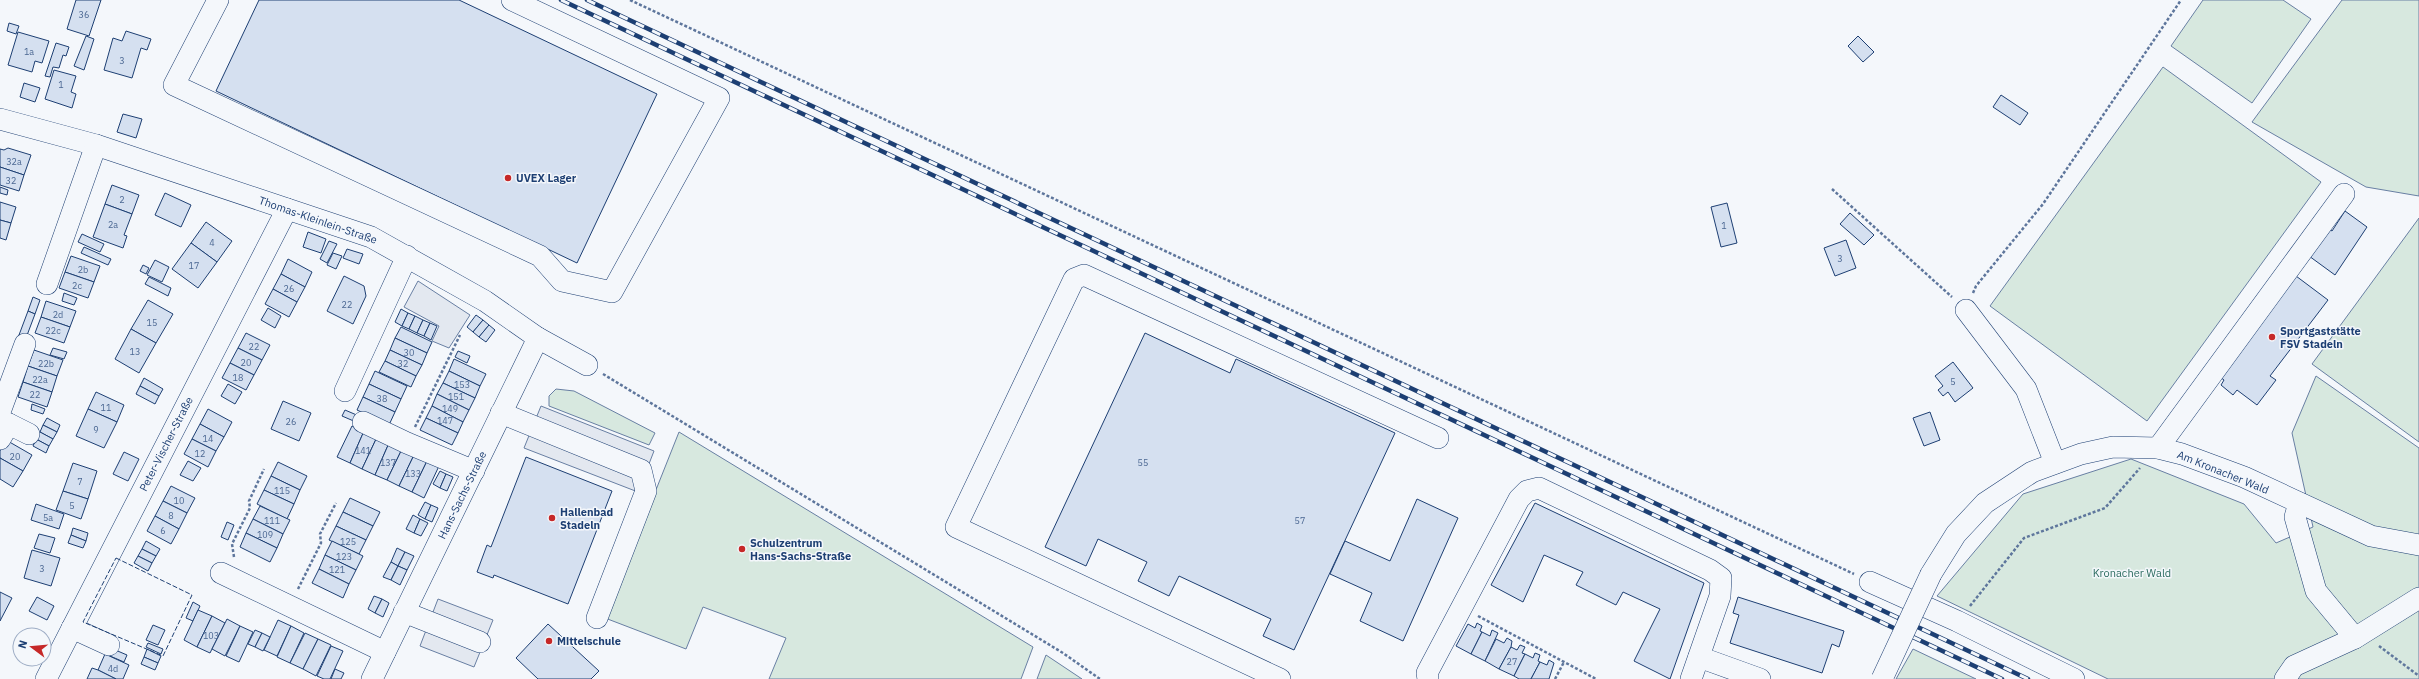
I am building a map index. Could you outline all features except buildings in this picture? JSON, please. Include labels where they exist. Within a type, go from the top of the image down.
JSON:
[{"type":"street","points":[[218,0],[174,85],[540,256],[562,281],[612,292],[719,98],[512,0]]},
{"type":"street","name":"Thomas-Kleinlein-Straße","points":[[0,119],[96,145],[371,237],[485,300],[538,338],[587,365]]},
{"type":"street","points":[[47,284],[96,145]]},
{"type":"street","points":[[2158,448],[2344,194]]},
{"type":"street","name":"Peter-Vischer-Straße","points":[[46,679],[287,209]]},
{"type":"street","points":[[345,391],[407,256]]},
{"type":"street","points":[[1280,679],[956,527],[1074,279],[1084,275],[1438,438]]},
{"type":"street","points":[[1966,310],[2026,389],[2055,463]]},
{"type":"street","name":"Hans-Sachs-Straße","points":[[372,679],[538,338]]},
{"type":"street","points":[[25,344],[2,424],[29,434]]},
{"type":"street","points":[[501,413],[640,470],[646,491],[597,618]]},
{"type":"street","points":[[363,422],[406,443],[474,471]]},
{"type":"street","name":"Am Kronacher Wald","points":[[1882,679],[1931,574],[1956,534],[1985,503],[2032,472],[2082,454],[2113,448],[2158,448],[2182,454],[2244,477],[2371,536],[2419,545]]},
{"type":"street","points":[[1428,679],[1427,673],[1519,499],[1527,492],[1539,488],[1710,570],[1721,578],[1720,596],[1691,679]]},
{"type":"street","points":[[2299,503],[2295,517],[2316,591],[2355,638]]},
{"type":"street","points":[[223,574],[385,652]]},
{"type":"street","points":[[1870,582],[1958,622],[2074,679]]},
{"type":"street","points":[[2285,679],[2294,666],[2355,638],[2419,598]]},
{"type":"street","points":[[404,612],[480,642]]},
{"type":"street","points":[[72,628],[109,645]]},
{"type":"street","points":[[1698,657],[1760,679]]},
{"type":"path","points":[[630,0],[1870,582]]},
{"type":"path","points":[[1832,189],[1966,310],[1976,286],[2043,204],[2181,0]]},
{"type":"path","points":[[406,443],[460,335]]},
{"type":"path","points":[[587,365],[1056,649],[1100,679]]},
{"type":"path","points":[[1958,622],[2024,538],[2106,508],[2158,448]]},
{"type":"path","points":[[223,574],[234,557],[232,544],[250,508],[249,500],[264,469]]},
{"type":"path","points":[[290,606],[321,543],[320,534],[336,503]]},
{"type":"path","points":[[1462,607],[1596,679]]},
{"type":"path","points":[[2355,638],[2368,638],[2419,676]]},
{"type":"path","points":[[1555,679],[1564,662]]},
{"type":"green space","points":[[2203,0],[2283,0],[2311,19],[2252,103],[2171,46]]},
{"type":"green space","points":[[2342,0],[2419,0],[2419,196],[2366,187],[2252,122]]},
{"type":"green space","points":[[2163,67],[2321,182],[2147,421],[1990,306]]},
{"type":"green space","points":[[2419,218],[2419,442],[2312,364]]},
{"type":"green space","name":"Kronacher Wald","points":[[2316,376],[2419,448],[2419,679],[2108,679],[1937,596],[2023,494],[2131,459],[2244,504],[2276,543],[2313,527],[2292,433]]},
{"type":"green space","points":[[556,389],[574,391],[655,433],[649,445],[549,406],[549,396]]},
{"type":"green space","name":"Schulzentrum Hans-Sachs-Straße","points":[[679,432],[1033,647],[1021,679],[769,679],[786,638],[703,607],[686,649],[605,618]]},
{"type":"green space","points":[[1913,649],[1976,679],[1896,679]]},
{"type":"green space","points":[[1046,655],[1082,679],[1037,679]]},
{"type":"shaded area","points":[[418,281],[470,315],[449,348],[432,341],[439,326],[404,307]]},
{"type":"shaded area","points":[[541,406],[654,451],[638,492],[524,448]]},
{"type":"shaded area","points":[[438,599],[493,620],[474,667],[420,646]]},
{"type":"railway","points":[[561,0],[2002,679]]},
{"type":"railway","points":[[587,0],[2028,679]]},
{"type":"fence","points":[[116,558],[192,595],[163,656],[83,622],[116,558]]},
{"type":"place","name":"UVEX Lager","points":[[508,178]]},
{"type":"place","name":"Sportgaststätte FSV Stadeln","points":[[2272,337]]},
{"type":"place","name":"Hallenbad Stadeln","points":[[552,518]]},
{"type":"place","name":"Schulzentrum Hans-Sachs-Straße","points":[[742,549]]},
{"type":"place","name":"Mittelschule","points":[[549,641]]}]
